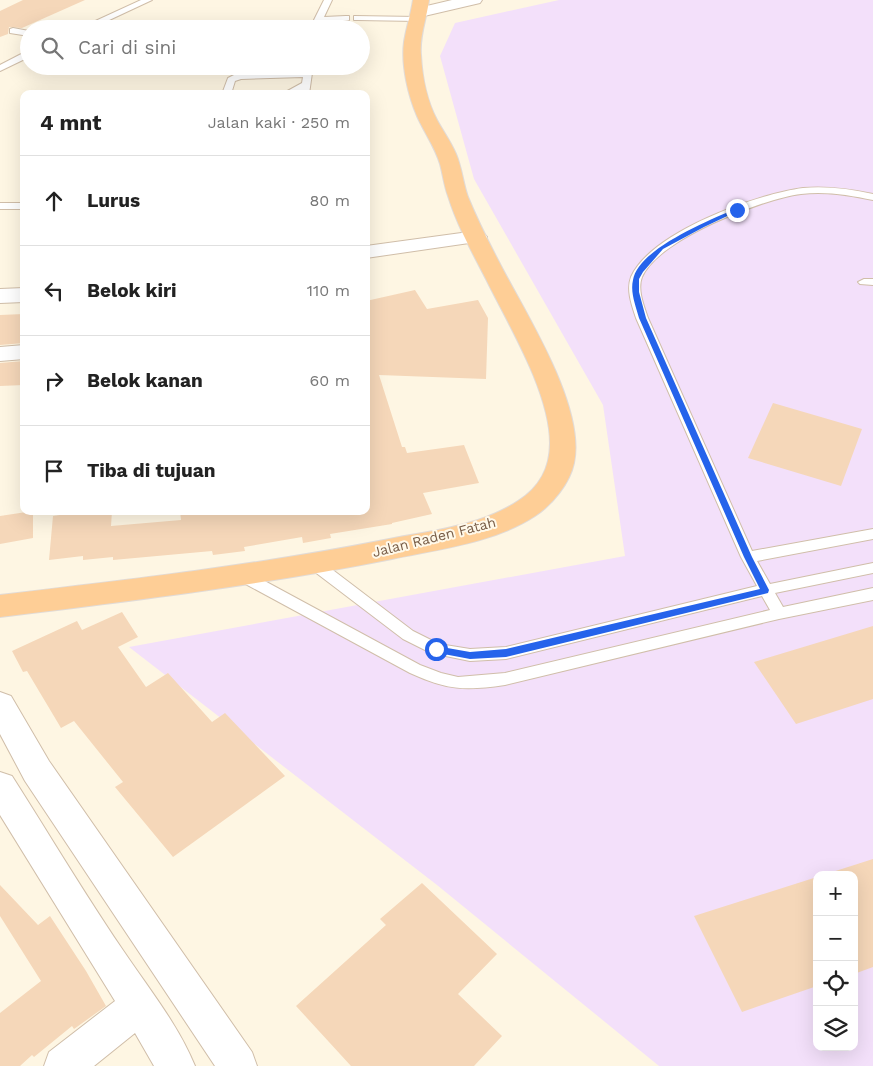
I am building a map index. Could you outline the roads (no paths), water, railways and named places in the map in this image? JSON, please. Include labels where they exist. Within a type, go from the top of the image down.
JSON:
[{"type":"highway","name":"Jalan Raden Fatah","points":[[0,606],[245,576],[316,565],[456,535],[503,520],[528,508],[554,480],[562,463],[562,435],[551,394],[530,344],[476,237],[458,196],[446,152],[427,116],[418,90],[412,52],[422,6]]},
{"type":"street","points":[[422,6],[474,0]]},
{"type":"street","points":[[370,251],[476,237]]},
{"type":"street","points":[[0,296],[20,294]]},
{"type":"street","points":[[0,354],[20,352]]},
{"type":"street","points":[[0,705],[37,771],[238,1066]]},
{"type":"street","points":[[0,786],[116,972],[140,1005],[176,1066]]},
{"type":"street","points":[[63,1066],[140,1005]]},
{"type":"lane","points":[[102,20],[148,0]]},
{"type":"lane","points":[[319,20],[328,0]]},
{"type":"lane","points":[[357,18],[422,6]]},
{"type":"lane","points":[[336,20],[346,18]]},
{"type":"lane","points":[[13,31],[20,32]]},
{"type":"lane","points":[[0,68],[20,58]]},
{"type":"lane","points":[[227,90],[231,80],[239,76],[308,75]]},
{"type":"lane","points":[[291,90],[308,75]]},
{"type":"lane","points":[[305,90],[308,75]]},
{"type":"lane","points":[[779,613],[748,557],[642,318],[635,292],[636,279],[640,271],[661,248],[702,225],[768,198],[795,191],[831,190],[873,197]]},
{"type":"lane","points":[[0,206],[20,206]]},
{"type":"lane","points":[[748,557],[873,534]]},
{"type":"lane","points":[[316,565],[408,635],[436,649],[470,656],[506,653],[765,590],[873,568]]},
{"type":"lane","points":[[245,576],[415,670],[440,681],[460,684],[505,679],[779,613],[873,594]]}]
